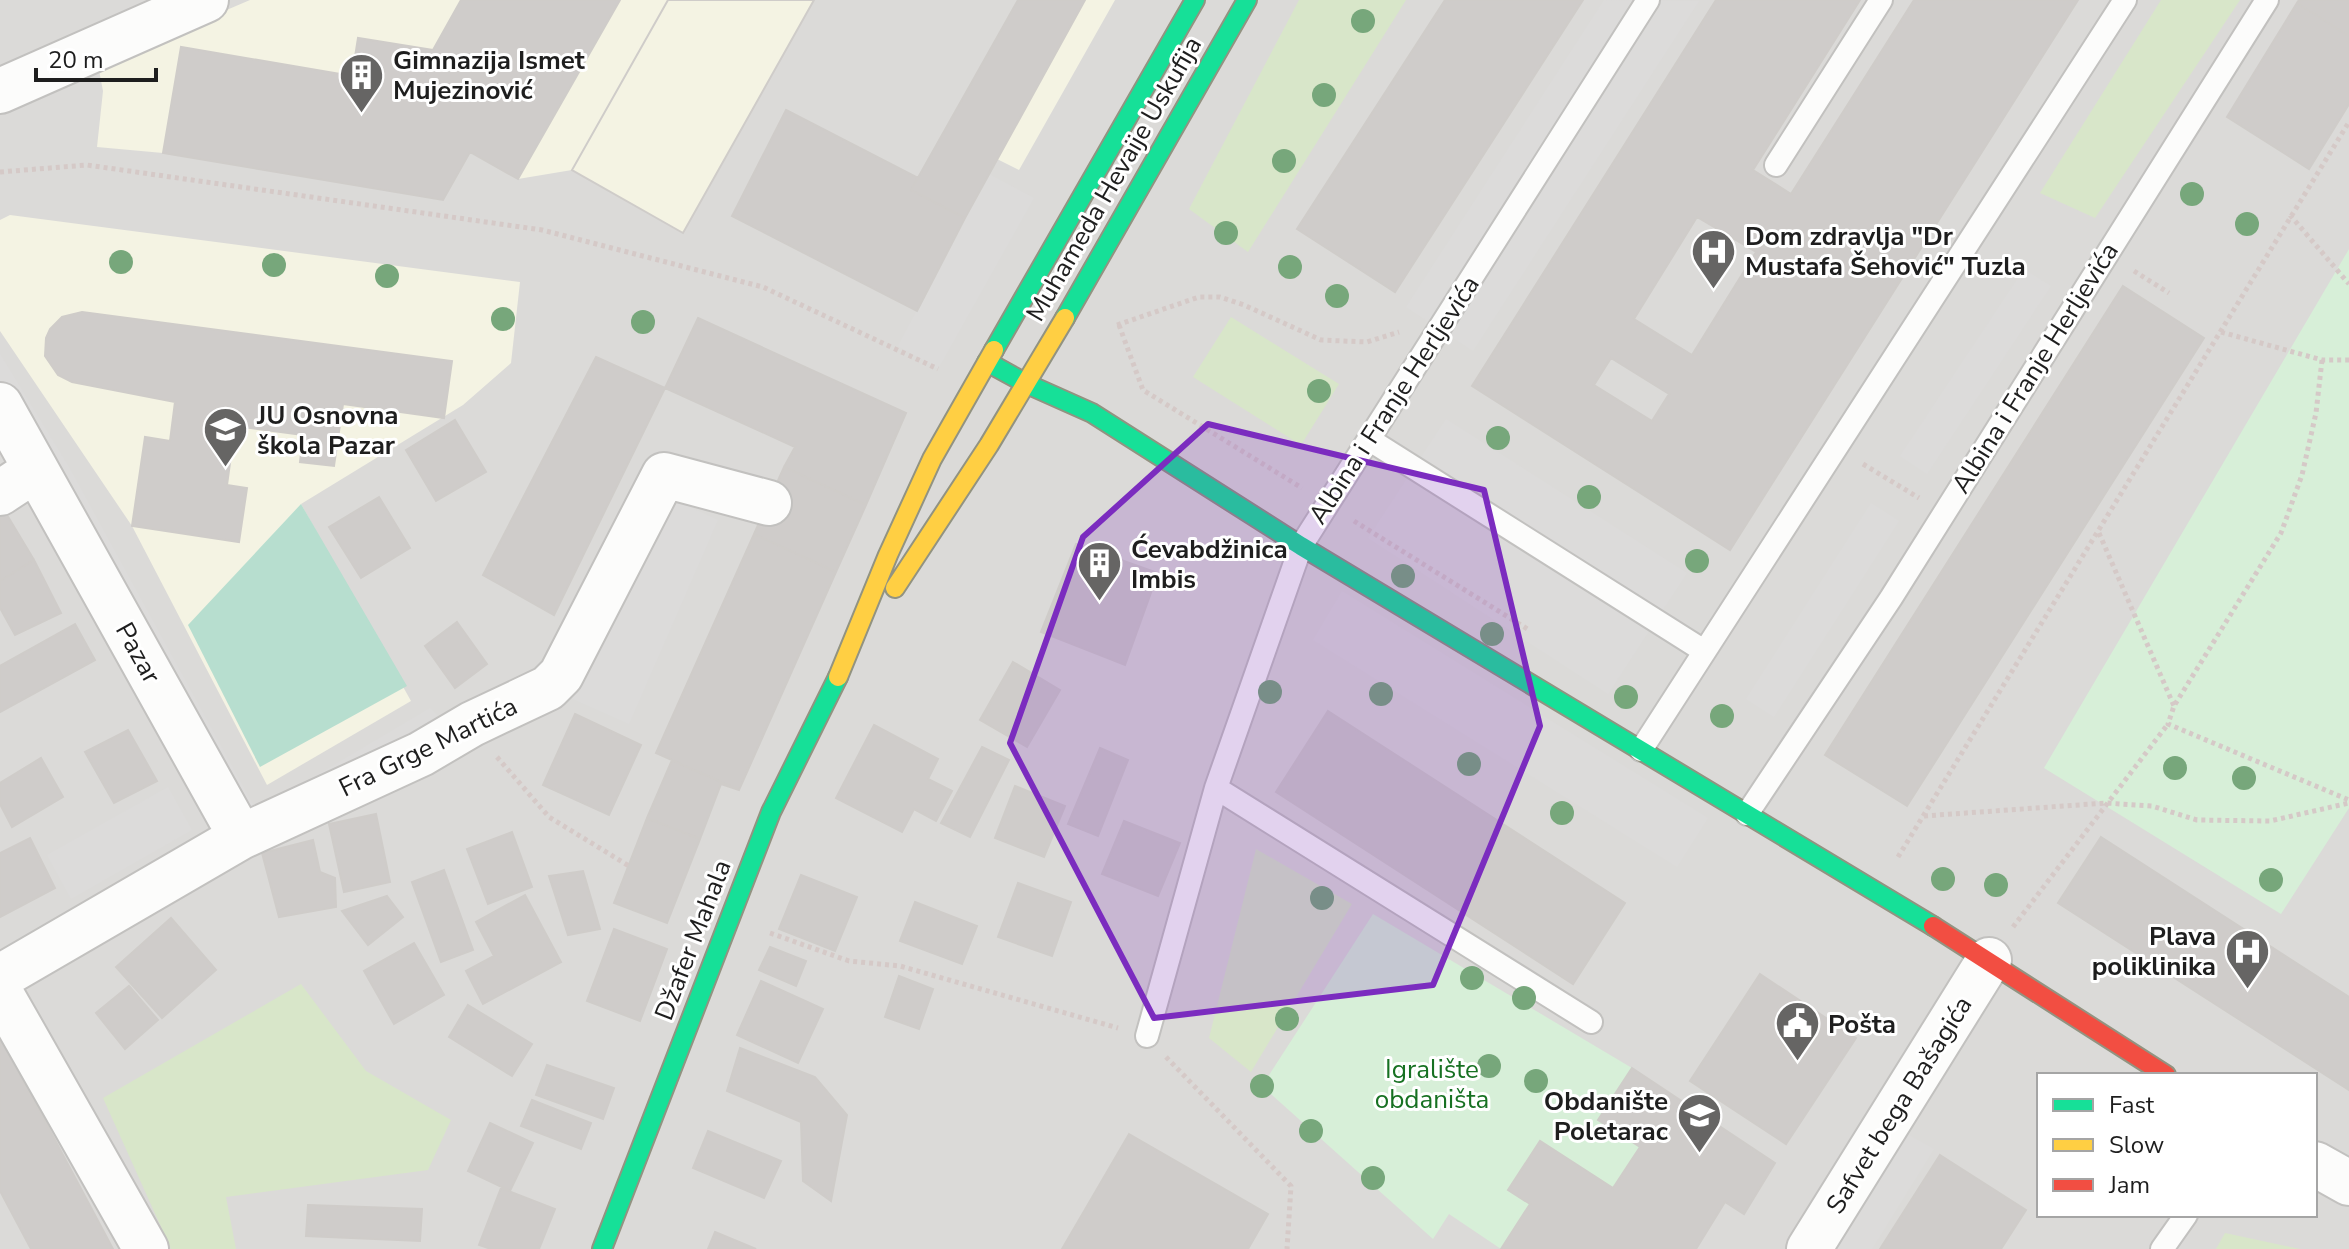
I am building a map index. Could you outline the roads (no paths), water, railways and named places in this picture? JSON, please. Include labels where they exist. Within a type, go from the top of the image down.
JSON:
[{"type":"main road","name":"Muhameda Hevaije Uskufija","points":[[987,362],[1195,0]]},
{"type":"main road","name":"Muhameda Hevaije Uskufija","points":[[1027,384],[1247,0]]},
{"type":"main road","points":[[987,362],[1092,413],[1301,546]]},
{"type":"main road","name":"Džafer Mahala","points":[[602,1249],[771,812],[848,657],[888,555],[932,459],[987,362]]},
{"type":"main road","name":"Džafer Mahala","points":[[848,657],[956,500],[1027,384]]},
{"type":"main road","name":"Albina i Franje Herljevića","points":[[1301,546],[1989,960],[2163,1073]]},
{"type":"street","points":[[0,91],[206,0]]},
{"type":"street","name":"Pazar","points":[[0,405],[18,482],[241,837]]},
{"type":"street","name":"Fra Grge Martića","points":[[0,977],[241,837],[421,754],[472,724],[548,688],[561,675],[664,475],[769,503]]},
{"type":"street","name":"Safvet bega Bašagića","points":[[1809,1249],[1989,960]]},
{"type":"street","points":[[0,992],[146,1249]]},
{"type":"street","points":[[2317,1165],[2349,1183]]},
{"type":"lane","name":"Albina i Franje Herljevića","points":[[1301,546],[1648,0]]},
{"type":"lane","points":[[1776,165],[1881,0]]},
{"type":"lane","points":[[1641,750],[2125,0]]},
{"type":"lane","name":"Albina i Franje Herljevića","points":[[1747,814],[1891,598],[2267,0]]},
{"type":"lane","points":[[1370,440],[1704,651]]},
{"type":"lane","points":[[1147,1036],[1216,788],[1301,546]]},
{"type":"lane","points":[[1216,788],[1591,1022]]},
{"type":"lane","points":[[2162,1249],[2185,1217]]},
{"type":"place","name":"Gimnazija Ismet Mujezinović","points":[[362,114]]},
{"type":"place","name":"Dom zdravlja \"Dr Mustafa Šehović\" Tuzla","points":[[1714,290]]},
{"type":"place","name":"JU Osnovna škola Pazar","points":[[226,469]]},
{"type":"place","name":"Ćevabdžinica Imbis","points":[[1100,603]]},
{"type":"place","name":"Plava poliklinika","points":[[2247,990]]},
{"type":"place","name":"Pošta","points":[[1797,1063]]},
{"type":"place","name":"Obdanište Poletarac","points":[[1699,1155]]},
{"type":"park label","name":"Igralište obdaništa","points":[[1432,1084]]}]
